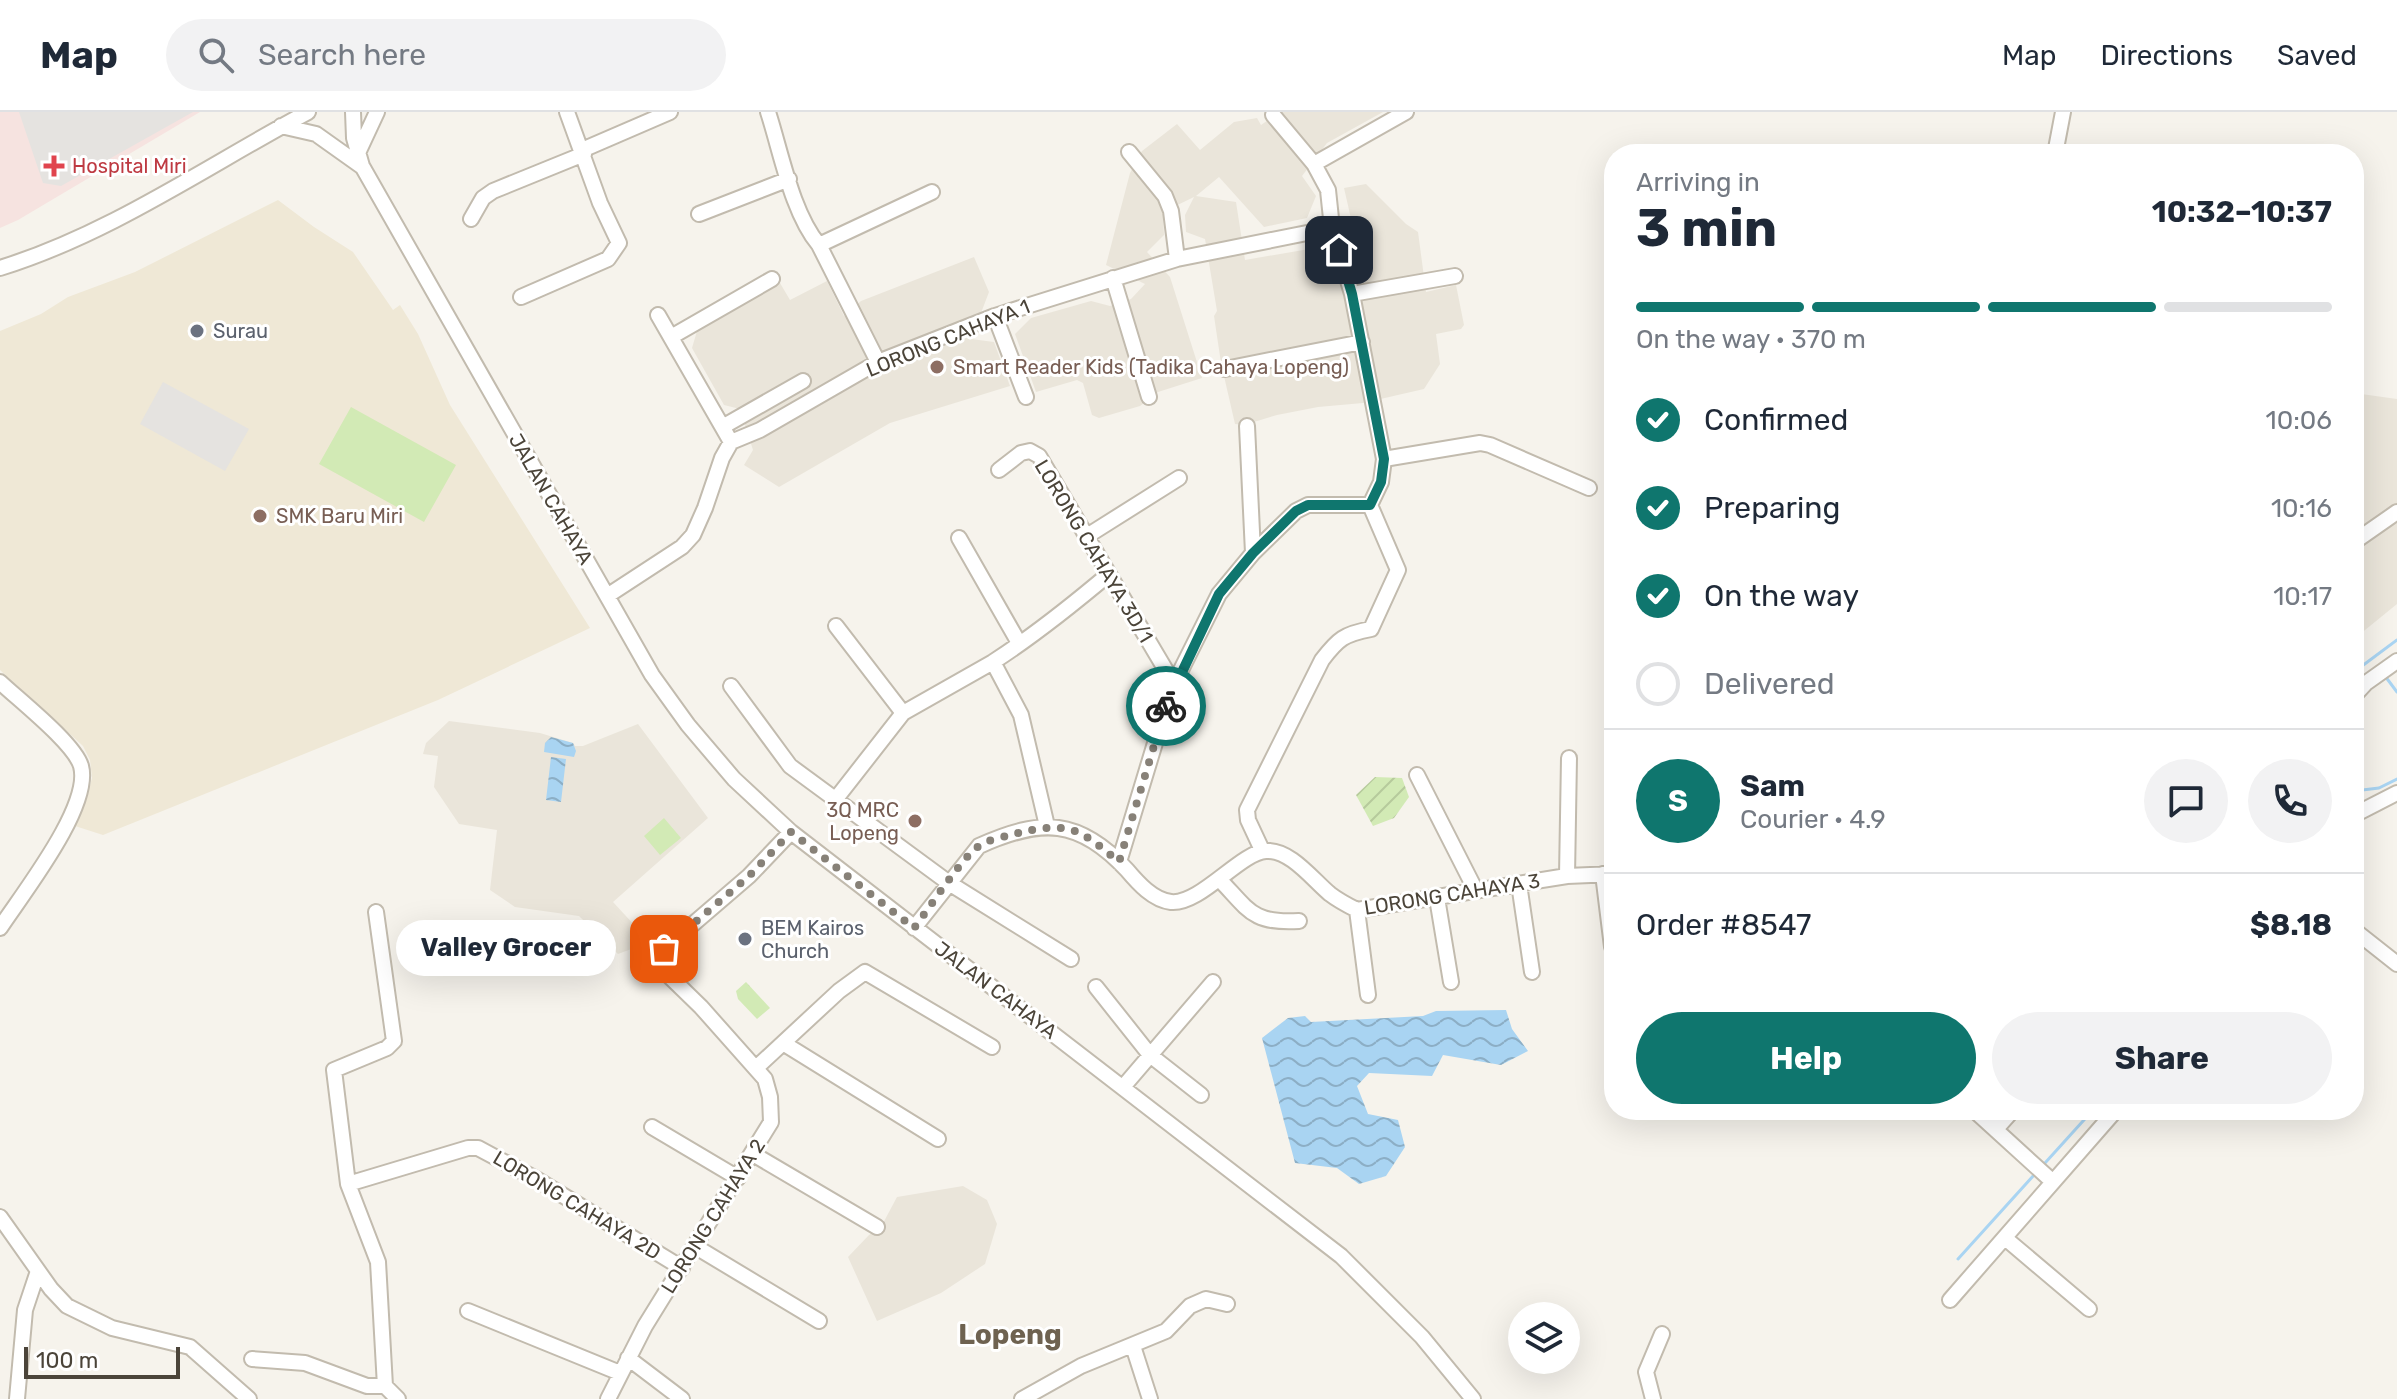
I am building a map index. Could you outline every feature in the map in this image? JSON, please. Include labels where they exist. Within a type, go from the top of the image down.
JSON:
[{"type":"street","points":[[0,268],[71,241],[176,187],[308,112]]},
{"type":"street","name":"JALAN CAHAYA","points":[[353,112],[360,161],[652,675],[688,725],[734,779],[791,832],[1341,1256],[1422,1337],[1473,1399]]},
{"type":"street","points":[[290,120],[360,161],[377,112]]},
{"type":"street","points":[[521,297],[608,259],[619,243],[600,203],[567,112]]},
{"type":"street","points":[[471,219],[483,198],[493,191],[670,112]]},
{"type":"street","points":[[768,112],[810,234],[819,245],[878,362]]},
{"type":"street","points":[[1314,164],[1406,112]]},
{"type":"street","points":[[2057,144],[2063,112]]},
{"type":"street","points":[[914,928],[979,846],[994,839],[1047,826],[1081,832],[1119,862],[1139,885],[1171,902],[1187,900],[1262,850],[1248,820],[1247,810],[1322,660],[1335,642],[1350,633],[1371,629],[1396,578],[1396,563],[1370,505],[1381,482],[1384,459],[1352,294],[1332,228],[1328,190],[1314,164],[1273,115]]},
{"type":"street","points":[[1129,152],[1165,196],[1171,211],[1177,259]]},
{"type":"street","points":[[699,214],[789,179]]},
{"type":"street","points":[[819,245],[932,192]]},
{"type":"street","name":"LORONG CAHAYA 1","points":[[731,442],[760,430],[878,362],[995,316],[1177,259],[1332,228]]},
{"type":"street","points":[[1352,294],[1455,276]]},
{"type":"street","points":[[1113,278],[1149,397]]},
{"type":"street","points":[[671,337],[772,279]]},
{"type":"street","points":[[607,596],[682,547],[693,535],[731,442],[658,315]]},
{"type":"street","points":[[995,316],[1026,397]]},
{"type":"street","points":[[1225,369],[1362,342]]},
{"type":"street","points":[[724,426],[803,381]]},
{"type":"street","points":[[1247,426],[1253,553]]},
{"type":"street","points":[[1384,459],[1480,443],[1589,488]]},
{"type":"street","name":"LORONG CAHAYA 3D/1","points":[[999,470],[1021,453],[1030,451],[1039,456],[1174,684]]},
{"type":"street","points":[[1087,536],[1179,478]]},
{"type":"street","points":[[1119,862],[1174,684],[1219,594],[1253,553],[1296,511],[1308,505],[1370,505]]},
{"type":"street","points":[[2364,535],[2397,512]]},
{"type":"street","points":[[959,538],[1019,643]]},
{"type":"street","points":[[835,800],[903,713],[1041,631],[1109,574]]},
{"type":"street","points":[[836,626],[903,713]]},
{"type":"street","points":[[2364,685],[2397,661]]},
{"type":"street","points":[[993,662],[1021,715],[1047,826]]},
{"type":"street","points":[[0,682],[65,741],[81,765],[80,790],[70,821],[0,928]]},
{"type":"street","points":[[731,686],[790,766],[949,883],[1071,959]]},
{"type":"street","points":[[1567,876],[1569,758]]},
{"type":"street","points":[[1417,775],[1476,891]]},
{"type":"street","points":[[2364,809],[2397,793]]},
{"type":"street","name":"LORONG CAHAYA 2","points":[[608,1399],[628,1358],[771,1122],[770,1097],[765,1079],[664,971],[659,960],[664,949],[749,876],[791,832]]},
{"type":"street","name":"LORONG CAHAYA 3","points":[[1262,850],[1277,851],[1286,856],[1328,893],[1357,910],[1567,876],[1604,874]]},
{"type":"street","points":[[1219,879],[1255,916],[1274,923],[1299,921]]},
{"type":"street","points":[[1519,884],[1532,972]]},
{"type":"street","points":[[1437,898],[1451,982]]},
{"type":"street","points":[[1357,910],[1368,995]]},
{"type":"street","points":[[376,912],[394,1041],[387,1048],[334,1070],[348,1184],[378,1262],[385,1386],[398,1399]]},
{"type":"street","points":[[2364,938],[2397,964]]},
{"type":"street","points":[[756,1068],[865,972],[992,1047]]},
{"type":"street","points":[[1123,1087],[1213,982]]},
{"type":"street","points":[[1096,987],[1150,1055],[1201,1095]]},
{"type":"street","points":[[783,1043],[938,1139]]},
{"type":"street","points":[[1986,1120],[2053,1182]]},
{"type":"street","points":[[1996,1129],[2004,1120]]},
{"type":"street","points":[[1950,1300],[2107,1120]]},
{"type":"street","points":[[652,1127],[738,1178]]},
{"type":"street","name":"LORONG CAHAYA 2D","points":[[348,1184],[468,1148],[478,1148],[536,1179],[682,1268]]},
{"type":"street","points":[[753,1154],[877,1227]]},
{"type":"street","points":[[0,1217],[67,1306],[112,1328],[190,1347],[249,1399]]},
{"type":"street","points":[[2005,1238],[2089,1309]]},
{"type":"street","points":[[696,1247],[819,1321]]},
{"type":"street","points":[[17,1399],[25,1310],[38,1271]]},
{"type":"street","points":[[1022,1399],[1081,1366],[1166,1331],[1190,1306],[1206,1299],[1227,1304]]},
{"type":"street","points":[[468,1311],[620,1373]]},
{"type":"street","points":[[1653,1399],[1646,1372],[1662,1334]]},
{"type":"street","points":[[1133,1346],[1150,1399]]},
{"type":"street","points":[[628,1358],[682,1399]]},
{"type":"street","points":[[252,1359],[305,1363],[367,1386],[385,1386]]},
{"type":"shaded area","name":"Hospital Miri","points":[[0,112],[200,112],[0,228]]},
{"type":"shaded area","points":[[19,112],[193,112],[61,186],[43,183]]},
{"type":"shaded area","points":[[1280,112],[1383,112],[1327,143],[1302,176],[1316,196],[1307,218],[1264,227],[1219,177],[1196,196],[1236,202],[1245,260],[1315,248],[1331,265],[1361,262],[1344,188],[1366,184],[1418,232],[1426,292],[1456,285],[1464,325],[1461,329],[1436,334],[1440,364],[1424,389],[1363,403],[1318,407],[1244,425],[1235,424],[1221,363],[1214,316],[1217,311],[1205,239],[1186,232],[1185,215],[1194,197],[1163,212],[1164,235],[1147,252],[1170,277],[1202,378],[1158,392],[1140,406],[1099,418],[1092,415],[1083,383],[1077,380],[1036,392],[1015,334],[1031,318],[1091,301],[1110,306],[1131,299],[1145,284],[1106,265],[1130,173],[1142,151],[1177,124],[1200,150],[1234,122],[1257,118],[1261,125]]},
{"type":"shaded area","name":"SMK Baru Miri","points":[[278,200],[353,252],[393,310],[400,305],[418,334],[450,405],[590,628],[438,700],[103,835],[75,826],[92,778],[90,760],[83,746],[0,670],[0,331],[41,314],[68,297],[135,272]]},
{"type":"shaded area","points":[[974,257],[989,292],[971,339],[994,342],[1010,386],[890,423],[779,487],[744,465],[753,450],[740,409],[724,405],[692,348],[697,331],[780,283],[790,300],[827,281],[844,316],[861,301]]},
{"type":"shaded area","points":[[163,382],[249,429],[225,471],[140,424]]},
{"type":"shaded area","points":[[2364,394],[2397,399],[2397,604],[2364,631]]},
{"type":"shaded area","points":[[449,721],[540,733],[575,746],[583,746],[638,724],[708,818],[613,902],[650,942],[618,954],[579,916],[515,907],[490,890],[497,830],[459,824],[434,787],[438,756],[423,754],[426,743]]},
{"type":"shaded area","points":[[963,1186],[987,1200],[997,1224],[985,1264],[941,1293],[877,1321],[848,1257],[881,1227],[897,1197]]},
{"type":"green space","points":[[351,407],[456,465],[424,522],[319,464]]},
{"type":"green space","points":[[1375,777],[1402,778],[1409,797],[1394,818],[1373,826],[1356,795]]},
{"type":"green space","points":[[664,818],[681,838],[660,855],[644,836]]},
{"type":"green space","points":[[746,982],[770,1008],[757,1019],[738,999],[736,991]]},
{"type":"water","points":[[551,737],[573,743],[576,751],[574,757],[544,752],[545,743]]},
{"type":"water","points":[[551,757],[566,759],[561,802],[546,800]]},
{"type":"water","points":[[1506,1010],[1512,1029],[1528,1051],[1501,1065],[1443,1055],[1432,1076],[1369,1073],[1357,1086],[1368,1114],[1398,1120],[1405,1147],[1386,1176],[1359,1184],[1337,1168],[1295,1163],[1262,1038],[1288,1018],[1305,1016],[1311,1022],[1423,1016],[1436,1011]]},
{"type":"waterway","points":[[2364,665],[2397,640]]},
{"type":"waterway","points":[[2385,676],[2397,692]]},
{"type":"waterway","points":[[2364,790],[2379,788],[2397,779]]},
{"type":"waterway","points":[[2045,1163],[2084,1120]]},
{"type":"waterway","points":[[1958,1259],[2034,1175]]},
{"type":"way so far","points":[[664,949],[749,876],[791,832],[914,928],[967,859],[979,846],[994,839],[1047,826],[1064,827],[1081,832],[1119,862],[1166,706]]},
{"type":"place","name":"Hospital Miri","points":[[54,166]]},
{"type":"place","name":"Surau","points":[[197,331]]},
{"type":"place","name":"Smart Reader Kids (Tadika Cahaya Lopeng)","points":[[937,367]]},
{"type":"place","name":"SMK Baru Miri","points":[[260,516]]},
{"type":"place","name":"3Q MRC Lopeng","points":[[915,821]]},
{"type":"place","name":"BEM Kairos Church","points":[[745,939]]},
{"type":"place","name":"Valley Grocer","points":[[664,949]]},
{"type":"district","name":"Lopeng","points":[[1010,1334]]},
{"type":"route","points":[[1166,706],[1219,594],[1253,553],[1296,511],[1308,505],[1370,505],[1381,482],[1384,459],[1374,402],[1352,294],[1339,250]]}]
